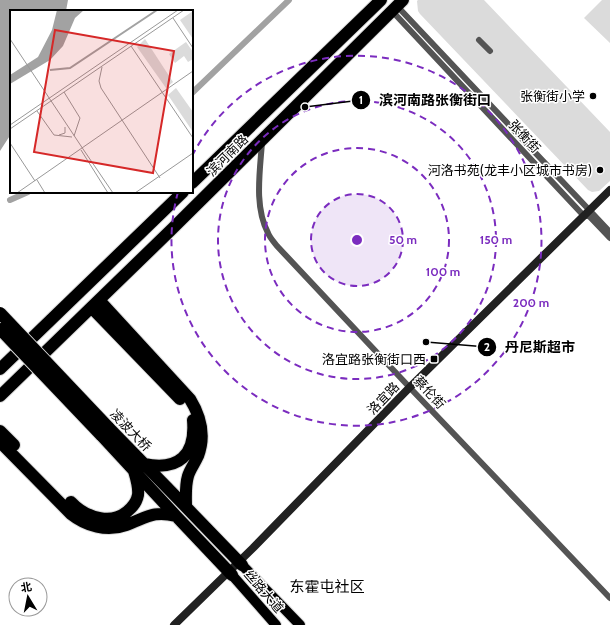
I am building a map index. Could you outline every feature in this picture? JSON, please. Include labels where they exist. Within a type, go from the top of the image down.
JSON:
[{"type":"highway","name":"滨河南路","points":[[193,182],[381,0]]},
{"type":"highway","name":"滨河南路","points":[[0,396],[96,304],[398,6]]},
{"type":"highway","points":[[261,115],[269,113],[274,114],[276,121],[275,128]]},
{"type":"highway","points":[[0,369],[182,193]]},
{"type":"highway","points":[[0,431],[75,507],[89,516],[97,518],[116,518],[123,515],[133,506],[138,497],[139,467],[165,465],[177,462],[186,456],[192,445],[194,433],[193,420],[185,405],[96,304]]},
{"type":"highway","points":[[96,304],[190,399],[199,416],[202,441],[198,456],[188,474],[186,507]]},
{"type":"highway","name":"凌波大桥","points":[[0,313],[104,431]]},
{"type":"highway","name":"凌波大桥","points":[[0,329],[139,467],[186,507],[240,564]]},
{"type":"highway","points":[[0,442],[71,514],[86,524],[112,528],[124,526],[150,515],[166,513],[176,516]]},
{"type":"highway","name":"凌波大桥","points":[[139,467],[176,516],[231,573]]},
{"type":"main road","name":"丝路大道","points":[[240,564],[300,625]]},
{"type":"main road","name":"丝路大道","points":[[231,573],[276,625]]},
{"type":"street","name":"张衡街","points":[[398,6],[610,238]]},
{"type":"street","points":[[479,40],[490,51]]},
{"type":"street","name":"蔡伦街","points":[[262,140],[259,190],[262,216],[268,234],[277,246],[610,598]]},
{"type":"street","name":"洛宜路","points":[[589,214],[610,190]]},
{"type":"street","name":"洛宜路","points":[[181,625],[240,564],[253,548],[411,389],[589,214],[610,196]]},
{"type":"street","name":"张衡街","points":[[589,214],[610,232]]},
{"type":"street","name":"洛宜路","points":[[174,625],[231,573]]},
{"type":"shaded area","points":[[0,0],[68,0],[66,10],[10,10],[10,136],[0,151]]},
{"type":"shaded area","points":[[418,0],[484,0],[610,132],[610,181],[599,191],[592,192],[588,190],[420,14],[418,11]]},
{"type":"shaded area","points":[[602,0],[610,0],[610,43],[584,18]]},
{"type":"waterway","points":[[193,92],[289,0]]},
{"type":"waterway","points":[[10,200],[26,193]]},
{"type":"place","name":"张衡街小学","points":[[593,96]]},
{"type":"place","name":"滨河南路张衡街口","points":[[305,107]]},
{"type":"place","name":"河洛书苑(龙丰小区城市书房)","points":[[600,170]]},
{"type":"place","name":"丹尼斯超市","points":[[426,342]]},
{"type":"place","name":"洛宜路张衡街口西","points":[[434,359]]},
{"type":"district","name":"东霍屯社区","points":[[327,587]]}]
